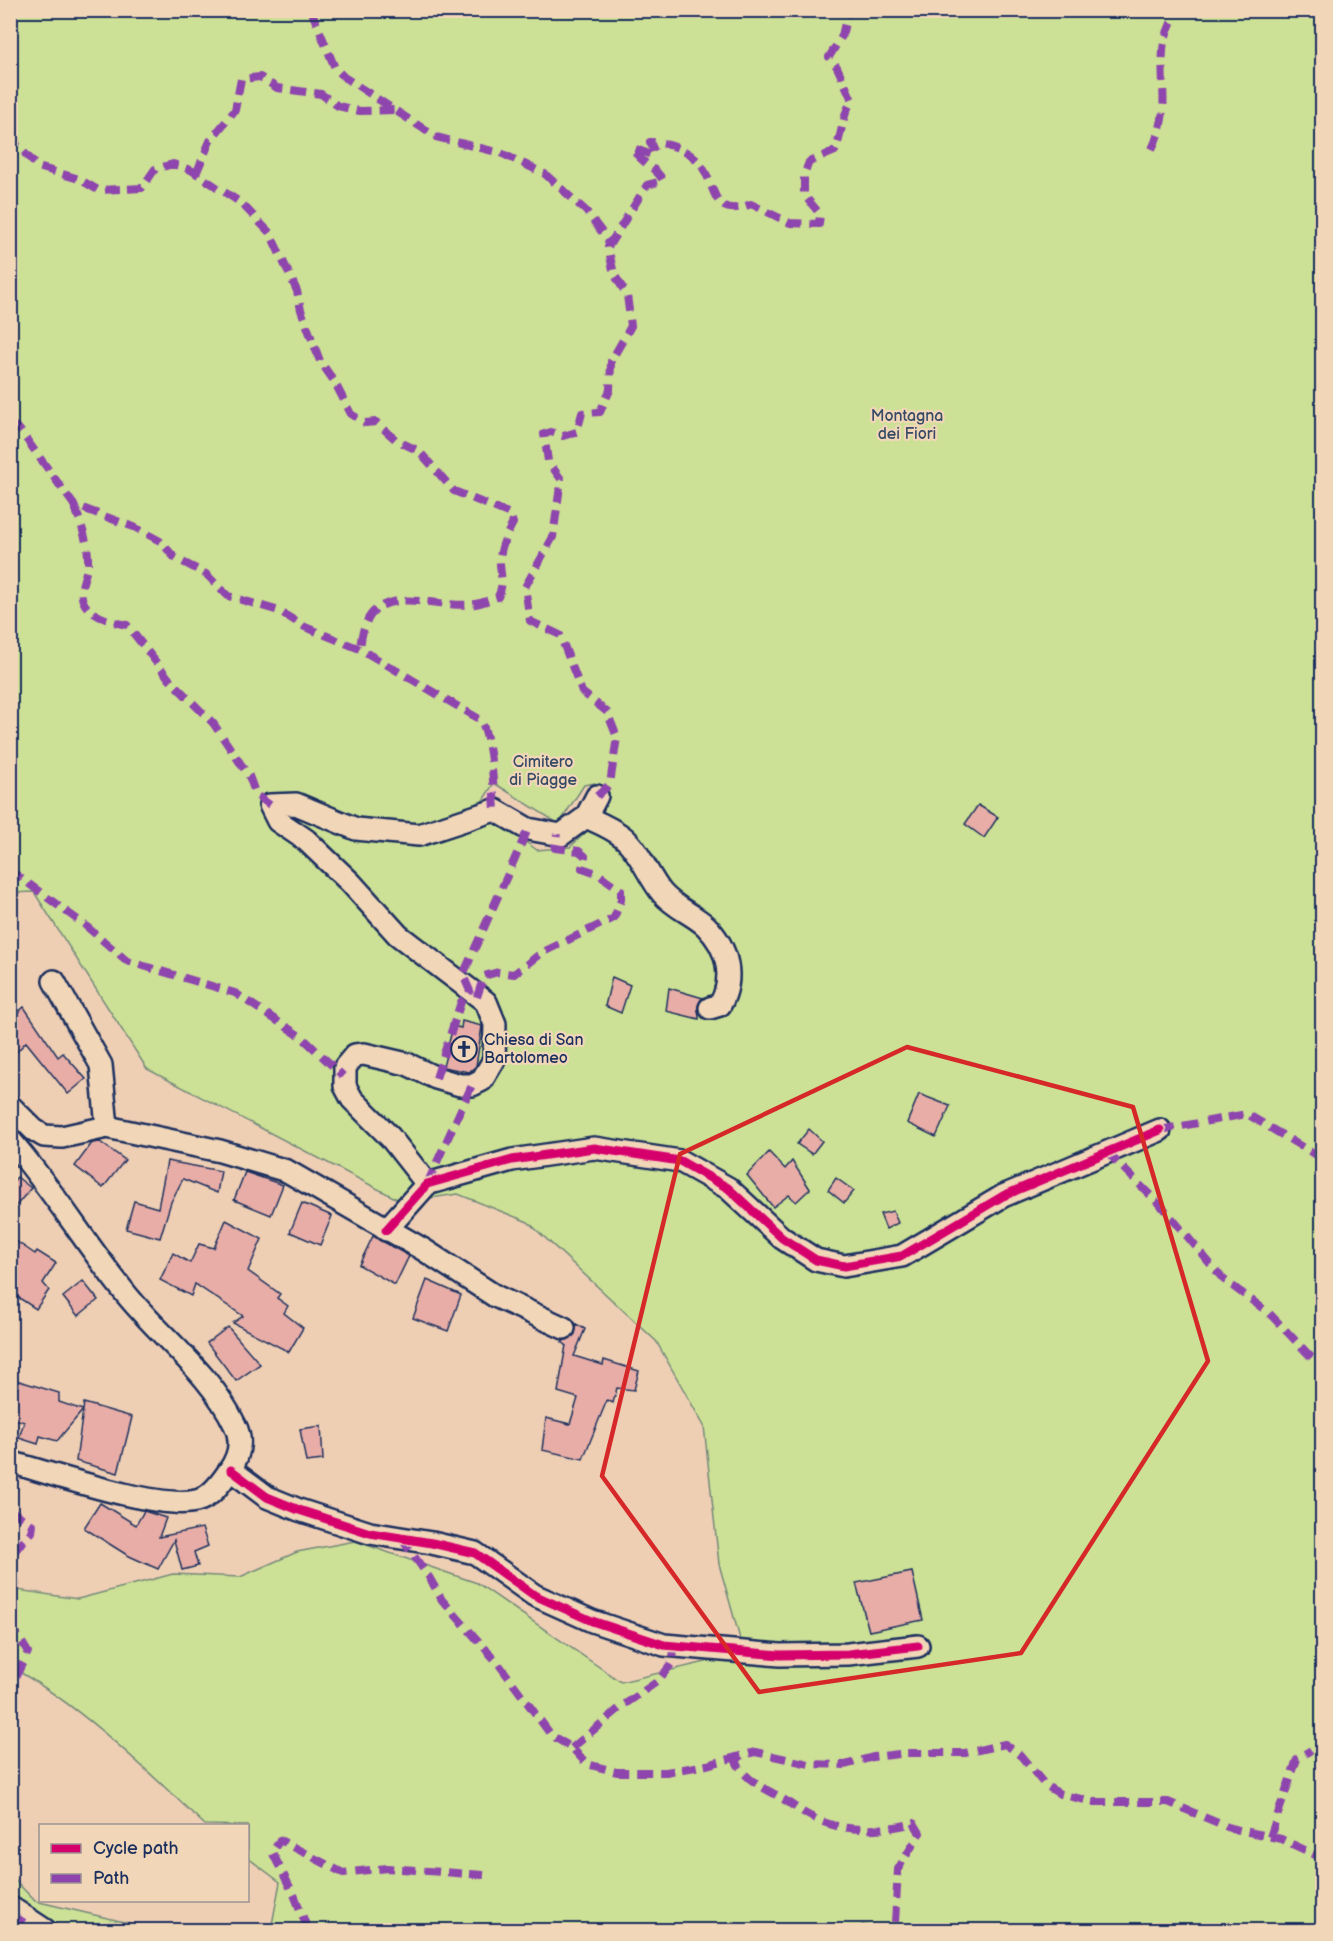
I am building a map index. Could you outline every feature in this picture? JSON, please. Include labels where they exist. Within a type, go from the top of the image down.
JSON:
[{"type":"street","points":[[428,1184],[390,1137],[352,1099],[345,1086],[345,1067],[355,1055],[364,1054],[407,1064],[460,1085],[472,1085],[482,1080],[494,1060],[495,1024],[486,1002],[398,935],[351,882],[306,840],[278,820],[270,805],[296,804],[356,829],[419,835],[495,810],[528,829],[561,835],[586,817],[597,796]]},
{"type":"street","points":[[586,817],[624,838],[663,894],[705,925],[721,946],[729,970],[727,993],[720,1005],[710,1008]]},
{"type":"street","points":[[54,981],[101,1065],[108,1127]]},
{"type":"street","points":[[10,1106],[34,1130],[50,1138],[108,1127],[220,1151],[287,1171],[424,1250],[495,1296],[564,1328]]},
{"type":"street","points":[[386,1230],[428,1184],[512,1160],[594,1148],[680,1161],[728,1188],[782,1238],[816,1260],[844,1266],[902,1256],[1003,1196],[1160,1130]]},
{"type":"street","points":[[10,1140],[46,1182],[122,1290],[184,1354],[221,1400],[239,1436],[239,1453],[231,1470],[211,1493],[198,1501],[179,1503],[144,1498],[10,1462]]},
{"type":"street","points":[[231,1470],[267,1497],[299,1510],[370,1533],[475,1553],[534,1594],[592,1621],[664,1645],[780,1655],[848,1654],[918,1646]]},
{"type":"street","points":[[10,1907],[45,1930]]},
{"type":"highlighted area","points":[[907,1047],[1133,1107],[1208,1361],[1021,1653],[759,1692],[602,1476],[680,1154]]},
{"type":"green space","points":[[11,11],[1322,11],[1322,1930],[886,1930],[863,1925],[850,1930],[271,1930],[280,1882],[249,1859],[249,1824],[204,1824],[88,1720],[38,1683],[11,1667],[11,1589],[78,1599],[173,1574],[240,1577],[297,1552],[355,1541],[477,1583],[621,1682],[744,1653],[719,1564],[704,1426],[656,1341],[528,1222],[458,1194],[403,1202],[147,1069],[34,892],[11,893]],"holes":[[[494,783],[559,824],[584,785],[595,783],[609,793],[599,820],[570,847],[537,850],[478,808]]]},
{"type":"green space","points":[[10,1875],[35,1901],[133,1924],[182,1930],[11,1930]]},
{"type":"building","points":[[978,805],[998,817],[984,838],[965,824]]},
{"type":"building","points":[[612,977],[630,985],[621,1013],[605,1006]]},
{"type":"building","points":[[669,988],[703,998],[698,1006],[699,1019],[666,1011]]},
{"type":"building","points":[[24,1007],[58,1057],[63,1053],[86,1079],[68,1094],[26,1042],[10,1059],[10,1020]]},
{"type":"building","name":"Chiesa di San Bartolomeo","points":[[462,1021],[482,1026],[476,1066],[469,1072],[443,1067],[453,1026],[461,1028]]},
{"type":"building","points":[[919,1094],[950,1106],[936,1137],[907,1123]]},
{"type":"building","points":[[809,1129],[822,1141],[812,1154],[797,1144]]},
{"type":"building","points":[[100,1142],[125,1160],[103,1188],[75,1166],[92,1143]]},
{"type":"building","points":[[769,1152],[785,1169],[792,1161],[810,1189],[796,1202],[789,1195],[773,1207],[747,1175]]},
{"type":"building","points":[[167,1161],[221,1171],[217,1193],[183,1179],[171,1202],[160,1238],[126,1229],[134,1201],[158,1208]]},
{"type":"building","points":[[245,1172],[283,1185],[271,1215],[234,1200]]},
{"type":"building","points":[[17,1177],[31,1188],[10,1213],[10,1185]]},
{"type":"building","points":[[836,1178],[854,1191],[844,1203],[828,1190]]},
{"type":"building","points":[[302,1203],[332,1216],[320,1245],[290,1232]]},
{"type":"building","points":[[893,1211],[898,1223],[886,1229],[880,1214]]},
{"type":"building","points":[[226,1220],[262,1239],[248,1271],[280,1294],[277,1298],[288,1306],[284,1313],[303,1328],[289,1352],[233,1323],[243,1316],[195,1284],[191,1296],[160,1280],[173,1253],[190,1263],[199,1244],[214,1248]]},
{"type":"building","points":[[373,1236],[409,1256],[395,1285],[359,1265]]},
{"type":"building","points":[[10,1237],[35,1254],[37,1251],[56,1263],[43,1283],[49,1290],[36,1309],[10,1292]]},
{"type":"building","points":[[427,1280],[461,1295],[448,1331],[413,1318]]},
{"type":"building","points":[[83,1281],[98,1300],[78,1316],[63,1297]]},
{"type":"building","points":[[576,1324],[585,1329],[574,1356],[603,1365],[604,1360],[639,1371],[634,1390],[617,1388],[613,1403],[607,1400],[583,1459],[542,1450],[546,1418],[570,1424],[578,1398],[558,1392],[566,1345],[562,1342],[575,1334]]},
{"type":"building","points":[[228,1327],[260,1364],[236,1381],[207,1343]]},
{"type":"building","points":[[16,1380],[59,1393],[59,1402],[83,1410],[57,1441],[40,1436],[38,1444],[19,1438],[24,1422],[15,1419],[10,1409]]},
{"type":"building","points":[[84,1403],[132,1417],[118,1473],[76,1461]]},
{"type":"building","points":[[321,1426],[323,1460],[306,1462],[300,1429]]},
{"type":"building","points":[[100,1503],[136,1525],[144,1511],[166,1518],[159,1537],[202,1528],[208,1546],[194,1552],[198,1566],[182,1570],[174,1540],[158,1569],[127,1555],[84,1528]]},
{"type":"building","points":[[912,1572],[923,1620],[869,1631],[856,1583]]},
{"type":"marked path","points":[[311,10],[335,68],[344,77],[436,137],[501,153],[545,174],[586,211],[610,243]]},
{"type":"marked path","points":[[597,796],[610,784],[617,737],[607,712],[582,692],[560,635],[530,621],[525,587],[553,537],[561,479],[548,461],[544,434],[551,432],[563,436],[577,432],[582,413],[600,412],[610,390],[611,361],[631,326],[627,295],[614,274],[608,247],[647,185],[663,181],[635,153],[633,148],[652,155],[655,153],[650,142],[657,142],[685,151],[701,165],[717,199],[729,208],[751,204],[790,223],[819,224],[820,214],[804,195],[804,175],[809,162],[835,151],[852,100],[837,67],[829,57],[842,36],[848,10]]},
{"type":"marked path","points":[[1152,149],[1158,135],[1163,111],[1163,46],[1176,10]]},
{"type":"marked path","points":[[196,174],[210,141],[235,110],[241,79],[260,77],[277,88],[321,94],[338,106],[360,111],[394,110]]},
{"type":"marked path","points":[[10,110],[16,144],[38,167],[79,179],[98,190],[142,188],[155,169],[173,164],[191,170],[241,203],[270,233],[297,291],[301,310],[320,361],[334,381],[351,414],[365,423],[376,422],[396,440],[419,451],[454,491],[510,514],[513,523],[502,548],[500,564],[502,585],[498,597],[475,604],[457,605],[420,601],[387,603],[374,611],[365,626],[360,649]]},
{"type":"marked path","points":[[10,423],[19,429],[74,505],[134,527],[160,541],[175,558],[206,574],[228,596],[279,611],[305,627],[360,649],[481,720],[490,752],[495,810]]},
{"type":"marked path","points":[[74,505],[87,549],[88,564],[82,587],[84,603],[103,618],[127,625],[170,680],[213,723],[249,776],[256,795],[270,805]]},
{"type":"marked path","points":[[436,1078],[461,1002],[470,991],[463,975],[528,829]]},
{"type":"marked path","points":[[477,997],[484,976],[498,972],[514,974],[541,953],[614,918],[621,900],[621,890],[597,873],[582,868],[585,856],[579,851],[555,848],[557,834]]},
{"type":"marked path","points":[[10,870],[86,926],[127,961],[235,993],[303,1038],[343,1076]]},
{"type":"marked path","points":[[427,1184],[472,1085]]},
{"type":"marked path","points":[[1160,1130],[1247,1114],[1314,1154],[1322,1152]]},
{"type":"marked path","points":[[1107,1152],[1165,1210],[1223,1279],[1269,1313],[1312,1358],[1322,1358]]},
{"type":"marked path","points":[[10,1510],[33,1525],[32,1532],[11,1555],[16,1584],[10,1594]]},
{"type":"marked path","points":[[401,1538],[429,1577],[442,1600],[498,1663],[551,1735],[572,1748],[587,1764],[617,1772],[666,1772],[707,1765],[755,1752],[809,1764],[845,1765],[873,1757],[907,1753],[965,1753],[1005,1744],[1021,1756],[1045,1785],[1060,1794],[1094,1802],[1168,1802],[1230,1828],[1281,1839],[1322,1858]]},
{"type":"marked path","points":[[10,1623],[28,1652],[10,1688]]},
{"type":"marked path","points":[[572,1748],[621,1707],[658,1681],[673,1662],[674,1646]]},
{"type":"marked path","points":[[1270,1837],[1297,1759],[1311,1750]]},
{"type":"marked path","points":[[741,1756],[736,1761],[749,1778],[825,1823],[864,1829],[890,1828],[914,1823],[920,1833],[898,1869],[895,1923],[892,1930]]},
{"type":"marked path","points":[[308,1930],[295,1897],[272,1852],[280,1840],[343,1873],[387,1868],[484,1875]]},
{"type":"marked path","points":[[15,1930],[23,1917]]},
{"type":"cycle path","points":[[386,1230],[427,1184],[512,1160],[594,1148],[680,1161],[728,1188],[782,1238],[816,1260],[844,1266],[902,1256],[1003,1196],[1160,1130]]},
{"type":"cycle path","points":[[231,1470],[267,1497],[299,1510],[370,1533],[475,1553],[534,1595],[592,1621],[664,1645],[780,1655],[848,1654],[918,1646]]},
{"type":"place","name":"Chiesa di San Bartolomeo","points":[[464,1049]]},
{"type":"park label","name":"Montagna dei Fiori","points":[[907,425]]},
{"type":"park label","name":"Cimitero di Piagge","points":[[543,771]]}]
